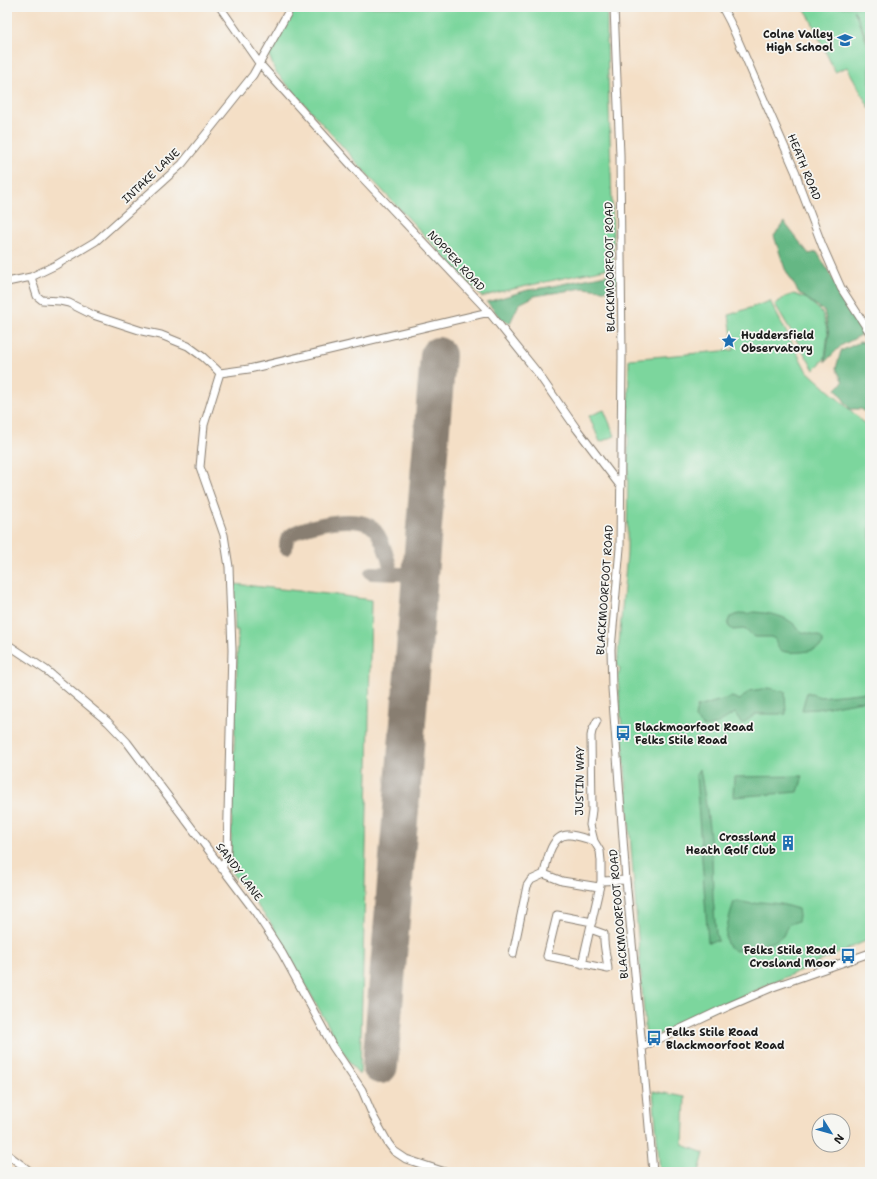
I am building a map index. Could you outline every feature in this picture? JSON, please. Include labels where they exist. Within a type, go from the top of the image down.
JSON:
[{"type":"street","name":"NOPPER ROAD","points":[[220,7],[260,63],[359,174],[489,312],[537,372],[576,428],[621,487]]},
{"type":"street","name":"INTAKE LANE","points":[[7,282],[31,277],[56,265],[96,241],[182,164],[253,75],[291,7]]},
{"type":"street","name":"BLACKMOORFOOT ROAD","points":[[614,7],[622,238],[620,548],[611,649],[612,688],[626,880],[653,1172]]},
{"type":"street","name":"HEATH ROAD","points":[[722,7],[733,28],[796,174],[841,288],[870,333]]},
{"type":"street","points":[[31,277],[37,296],[42,300],[69,302],[93,315],[142,331],[161,335],[188,346],[203,357],[220,373]]},
{"type":"street","points":[[220,373],[249,369],[489,312]]},
{"type":"street","points":[[220,373],[204,425],[200,468],[224,535],[229,567],[232,650],[227,855],[222,869]]},
{"type":"street","name":"SANDY LANE","points":[[7,644],[46,670],[108,722],[127,742],[256,913],[282,953],[333,1047],[362,1090],[372,1116],[394,1151],[406,1159],[445,1172]]},
{"type":"street","name":"JUSTIN WAY","points":[[594,841],[590,825],[592,810],[591,736],[597,721]]},
{"type":"street","points":[[544,874],[550,850],[555,841],[562,835],[570,834],[594,841],[600,851],[600,884],[582,964]]},
{"type":"street","points":[[513,954],[527,886],[532,880],[544,874],[562,881],[600,884],[626,880]]},
{"type":"street","points":[[557,915],[591,925],[604,934],[603,946],[606,952],[608,969],[547,956],[557,915]]},
{"type":"street","points":[[642,1047],[773,987],[870,953]]},
{"type":"street","points":[[7,1154],[31,1172]]},
{"type":"green space","points":[[296,7],[607,7],[614,267],[482,297],[367,174],[275,71],[269,55]]},
{"type":"green space","name":"Colne Valley High School","points":[[801,7],[870,7],[870,45],[854,10],[870,50],[870,109],[847,67],[835,72],[808,14]]},
{"type":"green space","points":[[784,222],[809,254],[817,252],[865,333],[842,345],[825,362],[829,334],[824,311],[799,293],[785,269],[774,236]]},
{"type":"green space","points":[[615,273],[618,276],[617,284],[613,291],[583,288],[535,296],[519,304],[510,323],[502,320],[487,302],[528,290]]},
{"type":"green space","points":[[794,294],[807,299],[822,312],[828,333],[825,358],[814,370],[775,304],[785,297]]},
{"type":"green space","points":[[770,301],[806,370],[870,428],[870,939],[646,1040],[618,679],[620,668],[617,666],[627,553],[629,359],[734,350],[729,315]]},
{"type":"green space","points":[[860,342],[870,345],[870,415],[861,409],[850,409],[836,389],[843,382],[836,368],[841,351]]},
{"type":"green space","points":[[604,410],[615,436],[600,442],[589,416]]},
{"type":"green space","points":[[234,584],[371,600],[360,1074],[358,1074],[342,1050],[270,922],[230,871],[238,630],[235,630]]},
{"type":"green space","points":[[753,612],[768,613],[787,619],[800,631],[821,637],[823,643],[817,649],[804,652],[784,652],[777,646],[775,639],[771,637],[755,637],[744,629],[733,630],[729,627],[728,622],[730,617],[742,613],[748,614]]},
{"type":"green space","points":[[769,688],[785,692],[786,714],[756,714],[742,724],[735,713],[715,725],[704,727],[695,718],[697,707],[732,697],[740,700],[749,691]]},
{"type":"green space","points":[[807,692],[820,697],[870,692],[870,702],[867,700],[817,709],[802,710]]},
{"type":"green space","points":[[700,769],[707,810],[712,855],[713,897],[718,941],[708,942],[696,776]]},
{"type":"green space","points":[[803,776],[798,792],[733,797],[734,777]]},
{"type":"green space","points":[[738,901],[752,904],[760,902],[781,904],[798,909],[798,921],[790,924],[783,936],[773,942],[736,951],[728,946],[726,942],[726,930],[734,902]]},
{"type":"green space","points":[[653,1091],[685,1097],[683,1145],[704,1153],[699,1172],[660,1172]]},
{"type":"taxiway","points":[[286,548],[289,536],[308,527],[345,521],[366,524],[373,528],[380,537],[392,573]]},
{"type":"taxiway","points":[[371,573],[403,574],[409,579],[418,601]]},
{"type":"runway","points":[[380,1066],[438,355]]},
{"type":"place","name":"Colne Valley High School","points":[[845,40]]},
{"type":"place","name":"Huddersfield Observatory","points":[[729,341]]},
{"type":"place","name":"Blackmoorfoot Road Felks Stile Road","points":[[623,733]]},
{"type":"place","name":"Crossland Heath Golf Club","points":[[788,843]]},
{"type":"place","name":"Felks Stile Road Crosland Moor","points":[[848,956]]},
{"type":"place","name":"Felks Stile Road Blackmoorfoot Road","points":[[654,1038]]}]
